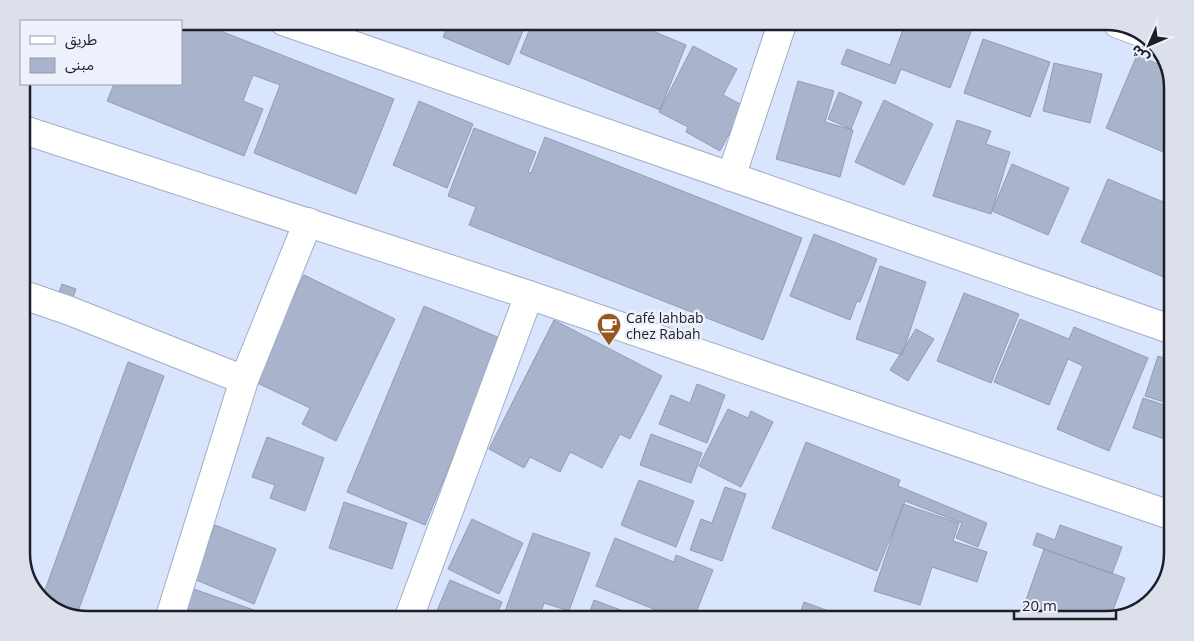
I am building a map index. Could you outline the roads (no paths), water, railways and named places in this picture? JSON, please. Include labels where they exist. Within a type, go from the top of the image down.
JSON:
[{"type":"street","points":[[309,30],[1164,327]]},
{"type":"street","points":[[731,177],[780,30]]},
{"type":"street","points":[[30,131],[529,295],[1164,513]]},
{"type":"street","points":[[172,611],[244,380],[308,222]]},
{"type":"street","points":[[411,611],[529,295]]},
{"type":"street","points":[[30,297],[70,311],[244,380]]},
{"type":"place","name":"Café lahbab chez Rabah","points":[[609,346]]}]
